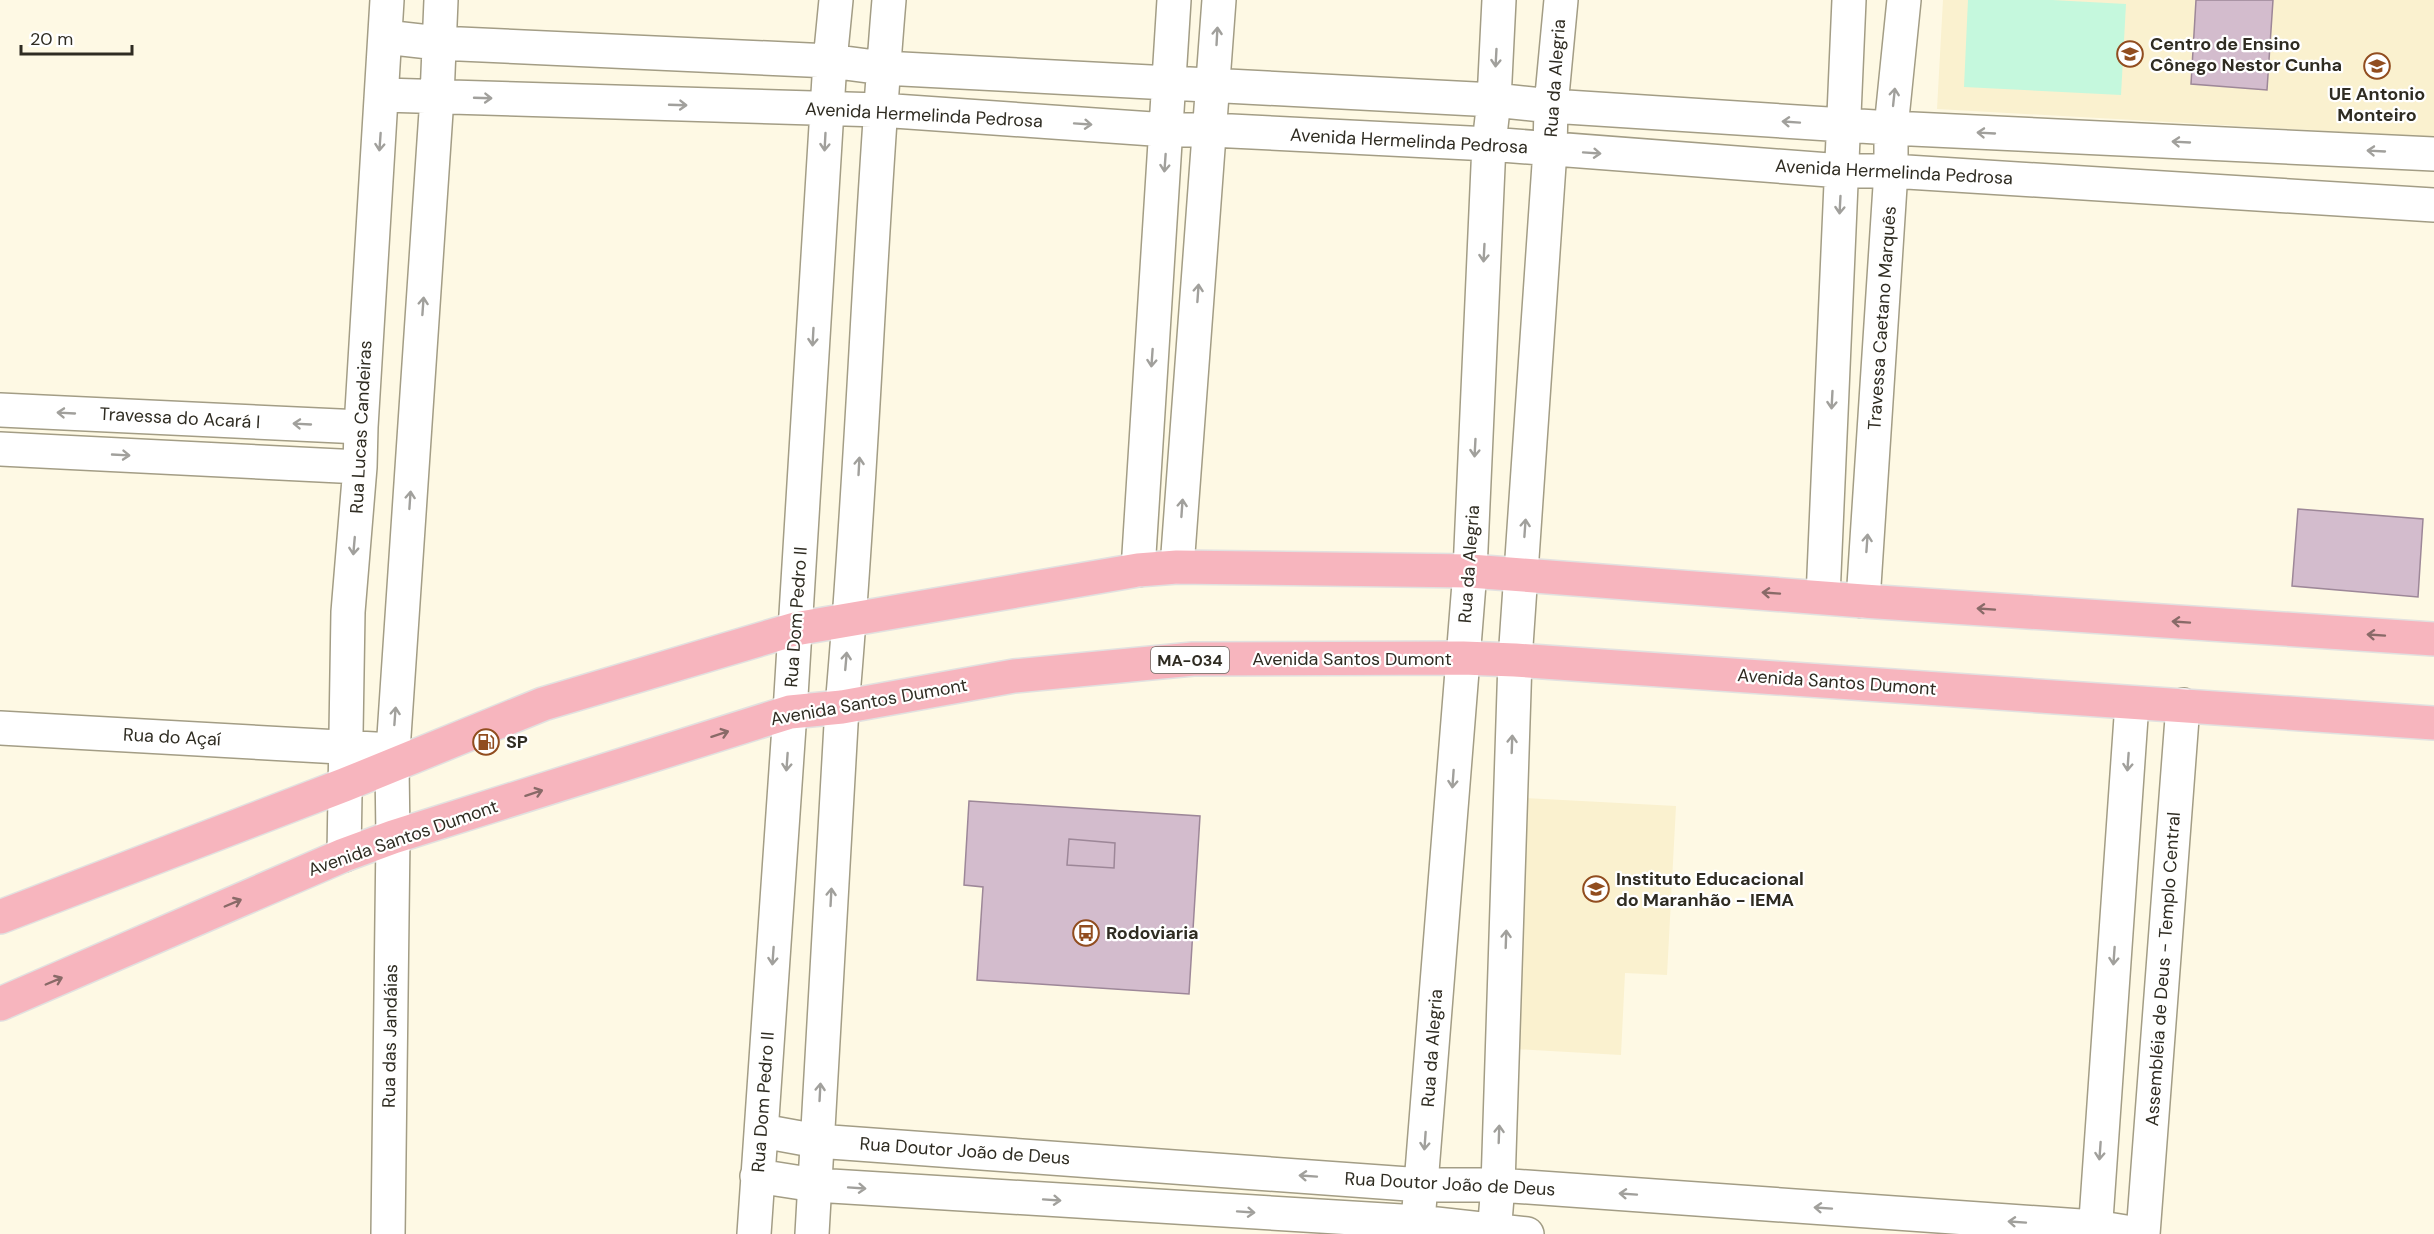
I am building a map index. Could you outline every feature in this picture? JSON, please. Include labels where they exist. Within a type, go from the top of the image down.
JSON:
[{"type":"main road","points":[[0,917],[344,785],[392,758],[543,704],[795,629],[1138,570],[1177,567],[1470,571],[1863,601],[2434,639]]},
{"type":"main road","name":"Avenida Santos Dumont","points":[[0,1004],[344,855],[393,837],[790,712],[842,707],[1014,676],[1194,660],[1463,658],[2434,723]]},
{"type":"street","name":"Rua Lucas Candeiras","points":[[344,855],[348,612],[360,467],[387,0]]},
{"type":"street","points":[[393,837],[392,758],[437,97],[441,0]]},
{"type":"street","name":"Rua Dom Pedro II","points":[[753,1234],[762,1131],[830,61],[836,0]]},
{"type":"street","points":[[812,1234],[842,707],[850,620],[880,110],[889,0]]},
{"type":"street","points":[[1138,570],[1174,0]]},
{"type":"street","points":[[1177,567],[1219,0]]},
{"type":"street","name":"Rua da Alegria","points":[[1418,1228],[1470,571],[1489,144],[1494,100],[1499,0]]},
{"type":"street","name":"Rua da Alegria","points":[[1494,1233],[1498,1185],[1515,660],[1550,150],[1551,106],[1561,0]]},
{"type":"street","points":[[1823,597],[1849,0]]},
{"type":"street","name":"Travessa Caetano Marquês","points":[[1863,601],[1891,171],[1891,128],[1904,0]]},
{"type":"street","points":[[385,37],[438,43],[830,61],[883,68],[1494,100],[1551,106],[1891,128],[2434,154]]},
{"type":"street","name":"Avenida Hermelinda Pedrosa","points":[[383,95],[880,110],[1167,130],[1211,130],[1489,144],[1842,171],[1891,171],[2434,205]]},
{"type":"street","name":"Travessa do Acará I","points":[[0,410],[361,427]]},
{"type":"street","points":[[0,449],[360,467]]},
{"type":"street","points":[[2095,1231],[2132,703]]},
{"type":"street","name":"Assembléia de Deus - Templo Central","points":[[2143,1234],[2184,705]]},
{"type":"street","name":"Rua do Açaí","points":[[0,728],[344,746],[392,758]]},
{"type":"street","name":"Rua das Jandáias","points":[[388,1234],[393,837]]},
{"type":"street","name":"Rua Doutor João de Deus","points":[[762,1131],[817,1141],[1422,1185],[1498,1185],[2138,1234]]},
{"type":"street","points":[[757,1176],[815,1185],[1527,1234]]},
{"type":"shaded area","name":"Centro de Ensino Cônego Nestor Cunha","points":[[1943,0],[2434,0],[2434,137],[1937,109]]},
{"type":"shaded area","name":"Instituto Educacional do Maranhão - IEMA","points":[[1525,798],[1676,806],[1667,975],[1625,973],[1621,1055],[1514,1049]]},
{"type":"green space","points":[[1968,0],[2052,0],[2126,4],[2121,95],[1964,87]]},
{"type":"building","points":[[2196,0],[2273,0],[2267,90],[2191,84]]},
{"type":"building","points":[[2298,509],[2423,519],[2418,597],[2292,586]]},
{"type":"building","name":"Rodoviaria","points":[[969,801],[1200,816],[1189,994],[977,980],[983,887],[964,885]],"holes":[[[1069,839],[1115,843],[1114,868],[1067,865]]]},
{"type":"building","points":[[1069,839],[1115,843],[1114,868],[1067,865]]},
{"type":"place","name":"Centro de Ensino Cônego Nestor Cunha","points":[[2130,54]]},
{"type":"place","name":"UE Antonio Monteiro","points":[[2377,66]]},
{"type":"place","name":"SP","points":[[486,742]]},
{"type":"place","name":"Instituto Educacional do Maranhão - IEMA","points":[[1596,889]]},
{"type":"place","name":"Rodoviaria","points":[[1086,933]]}]
